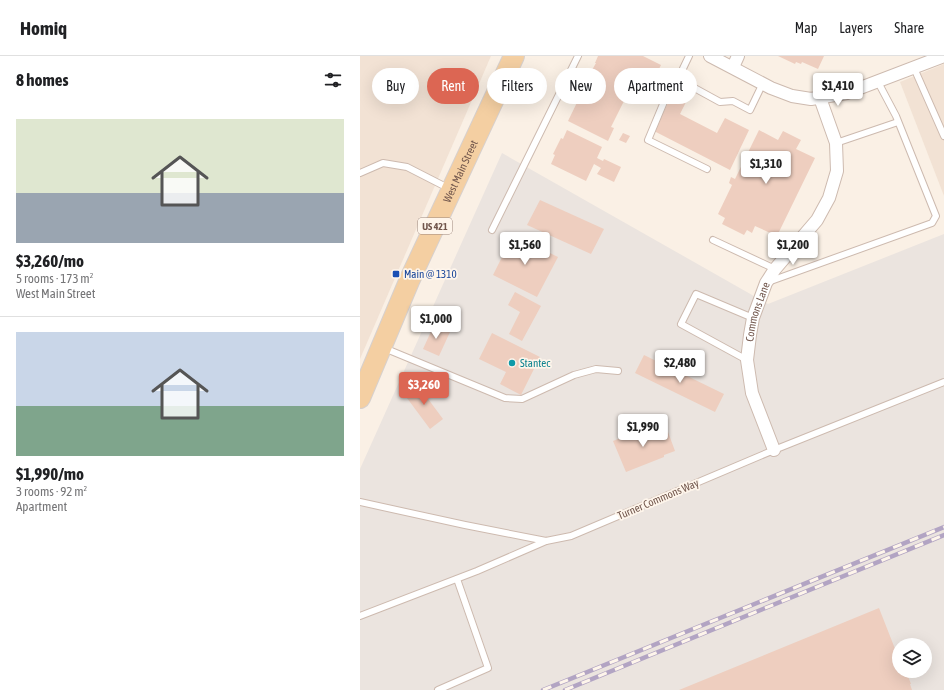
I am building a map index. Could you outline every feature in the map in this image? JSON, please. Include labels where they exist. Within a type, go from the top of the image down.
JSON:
[{"type":"main road","name":"West Main Street","points":[[360,398],[410,279],[514,56]]},
{"type":"street","points":[[710,56],[763,84],[792,96],[811,99],[847,93],[944,56]]},
{"type":"street","points":[[733,67],[738,56]]},
{"type":"street","name":"Commons Lane","points":[[774,450],[752,393],[747,360],[753,318],[766,283],[775,269],[817,220],[829,198],[837,171],[836,143],[820,98]]},
{"type":"lane","points":[[492,230],[578,56]]},
{"type":"lane","points":[[683,68],[689,56]]},
{"type":"lane","points":[[914,68],[944,136]]},
{"type":"lane","points":[[766,283],[932,223],[936,216],[898,122],[878,82]]},
{"type":"lane","points":[[697,89],[720,102],[733,101],[750,110],[763,84]]},
{"type":"lane","points":[[663,104],[648,140],[707,169]]},
{"type":"lane","points":[[836,143],[898,122]]},
{"type":"lane","points":[[360,173],[383,163],[407,167],[451,190]]},
{"type":"lane","points":[[713,240],[775,269]]},
{"type":"lane","points":[[747,360],[681,324],[696,294],[753,318]]},
{"type":"lane","points":[[381,347],[505,398],[522,399],[574,375],[596,369],[618,371]]},
{"type":"lane","name":"Turner Commons Way","points":[[360,502],[546,541],[571,536],[774,450],[944,382]]},
{"type":"lane","points":[[360,616],[457,579],[546,541]]},
{"type":"lane","points":[[438,690],[488,668],[457,579]]},
{"type":"shaded area","points":[[360,56],[491,56],[479,84],[479,68],[427,68],[427,104],[470,104],[360,359]]},
{"type":"shaded area","points":[[944,64],[944,196],[900,82]]},
{"type":"shaded area","points":[[502,153],[768,304],[944,234],[944,690],[360,690],[360,469]]},
{"type":"building","points":[[598,56],[643,56],[661,65],[660,68],[614,68],[614,104],[622,104],[611,127],[614,128],[608,141],[568,121],[576,104],[606,104],[606,68],[593,68]]},
{"type":"building","points":[[778,56],[824,56],[818,69],[802,62],[801,64],[796,62],[795,64]]},
{"type":"building","points":[[668,104],[685,104],[680,114],[717,133],[725,118],[749,130],[730,170],[654,131]]},
{"type":"building","points":[[567,130],[602,147],[597,158],[603,161],[604,159],[621,167],[614,182],[597,174],[601,168],[594,164],[586,181],[551,164],[555,155],[553,154]]},
{"type":"building","points":[[759,130],[778,140],[783,131],[801,140],[796,149],[815,158],[777,236],[755,226],[752,233],[747,230],[744,235],[722,224],[725,218],[718,214],[732,185],[729,183],[731,177],[735,179]]},
{"type":"building","points":[[623,133],[630,136],[626,143],[619,140]]},
{"type":"building","points":[[540,200],[604,229],[591,254],[527,225]]},
{"type":"building","points":[[513,235],[558,257],[537,297],[493,275]]},
{"type":"building","points":[[515,292],[541,306],[522,341],[509,334],[520,312],[508,305]]},
{"type":"building","points":[[434,325],[450,332],[439,356],[423,349]]},
{"type":"building","name":"Stantec","points":[[492,333],[540,357],[521,395],[500,384],[506,372],[479,359]]},
{"type":"building","points":[[644,355],[724,394],[715,412],[635,373]]},
{"type":"building","points":[[417,384],[443,419],[430,429],[404,394]]},
{"type":"building","points":[[652,425],[656,437],[668,432],[675,451],[626,472],[613,441]]},
{"type":"building","points":[[879,608],[892,641],[892,678],[909,678],[912,690],[679,690]]},
{"type":"railway","points":[[543,690],[944,527]]},
{"type":"railway","points":[[565,690],[944,535]]},
{"type":"place","name":"Main @ 1310","points":[[396,274]]},
{"type":"place","name":"Stantec","points":[[512,363]]}]
